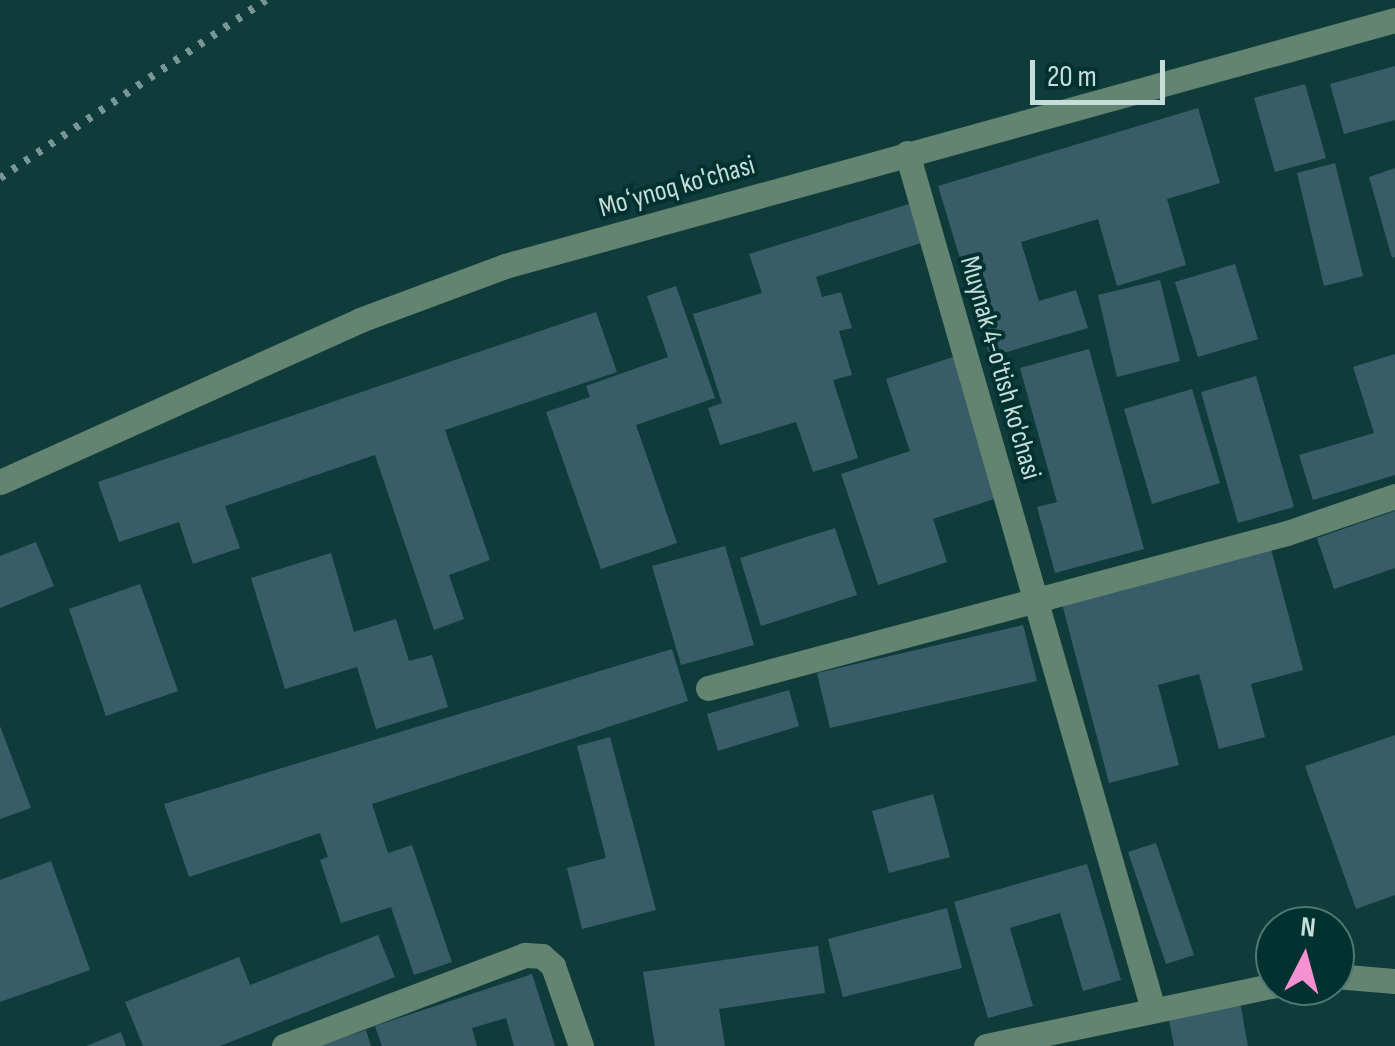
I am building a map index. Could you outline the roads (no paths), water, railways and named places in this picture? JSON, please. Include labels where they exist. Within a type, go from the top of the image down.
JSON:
[{"type":"street","name":"Moʻynoq ko'chasi","points":[[0,482],[360,320],[506,266],[1395,20]]},
{"type":"street","name":"Muynak 4-o'tish ko'chasi","points":[[907,154],[1152,1006]]},
{"type":"street","points":[[708,688],[1287,533],[1395,496]]},
{"type":"street","points":[[284,1046],[525,955],[542,956],[553,966],[581,1046]]},
{"type":"street","points":[[1355,978],[1395,981]]},
{"type":"street","points":[[986,1046],[1152,1006],[1255,988]]},
{"type":"railway","points":[[0,178],[266,0]]}]
